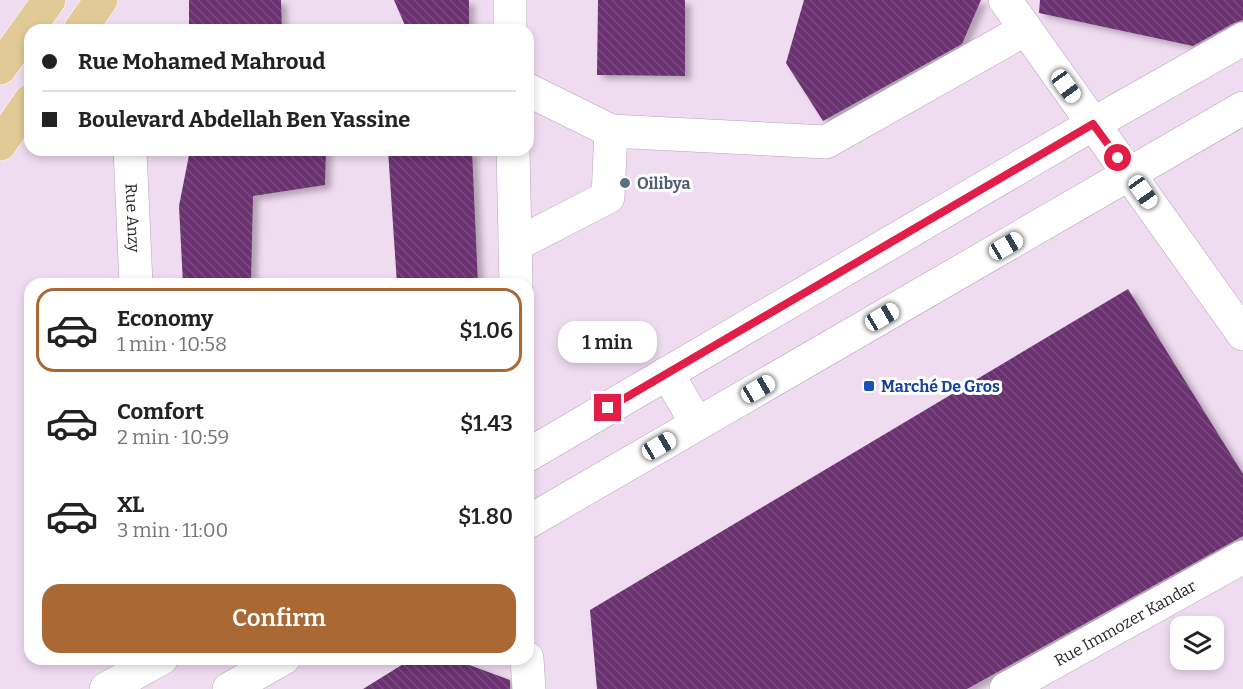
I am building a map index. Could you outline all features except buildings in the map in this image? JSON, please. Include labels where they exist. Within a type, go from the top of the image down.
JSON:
[{"type":"main road","points":[[32,24],[49,0]]},
{"type":"main road","points":[[0,68],[24,35]]},
{"type":"main road","points":[[0,144],[24,110]]},
{"type":"street","points":[[510,0],[510,24]]},
{"type":"street","points":[[1005,0],[1243,334]]},
{"type":"street","points":[[534,93],[611,131],[826,142],[1026,29]]},
{"type":"street","points":[[534,451],[1093,124],[1243,39]]},
{"type":"street","points":[[534,518],[1243,108]]},
{"type":"street","points":[[515,245],[608,197],[611,131]]},
{"type":"street","name":"Rue Anzy","points":[[130,156],[136,278]]},
{"type":"street","points":[[513,156],[516,278]]},
{"type":"street","points":[[667,373],[696,424]]},
{"type":"street","name":"Rue Immozer Kandar","points":[[1006,689],[1243,557]]},
{"type":"street","points":[[229,689],[272,665]]},
{"type":"street","points":[[527,665],[529,689]]},
{"type":"street","points":[[106,689],[159,667]]},
{"type":"place","name":"Oilibya","points":[[625,183]]},
{"type":"place","name":"Marché De Gros","points":[[869,386]]},
{"type":"route","points":[[608,408],[1093,124],[1118,158]]}]
